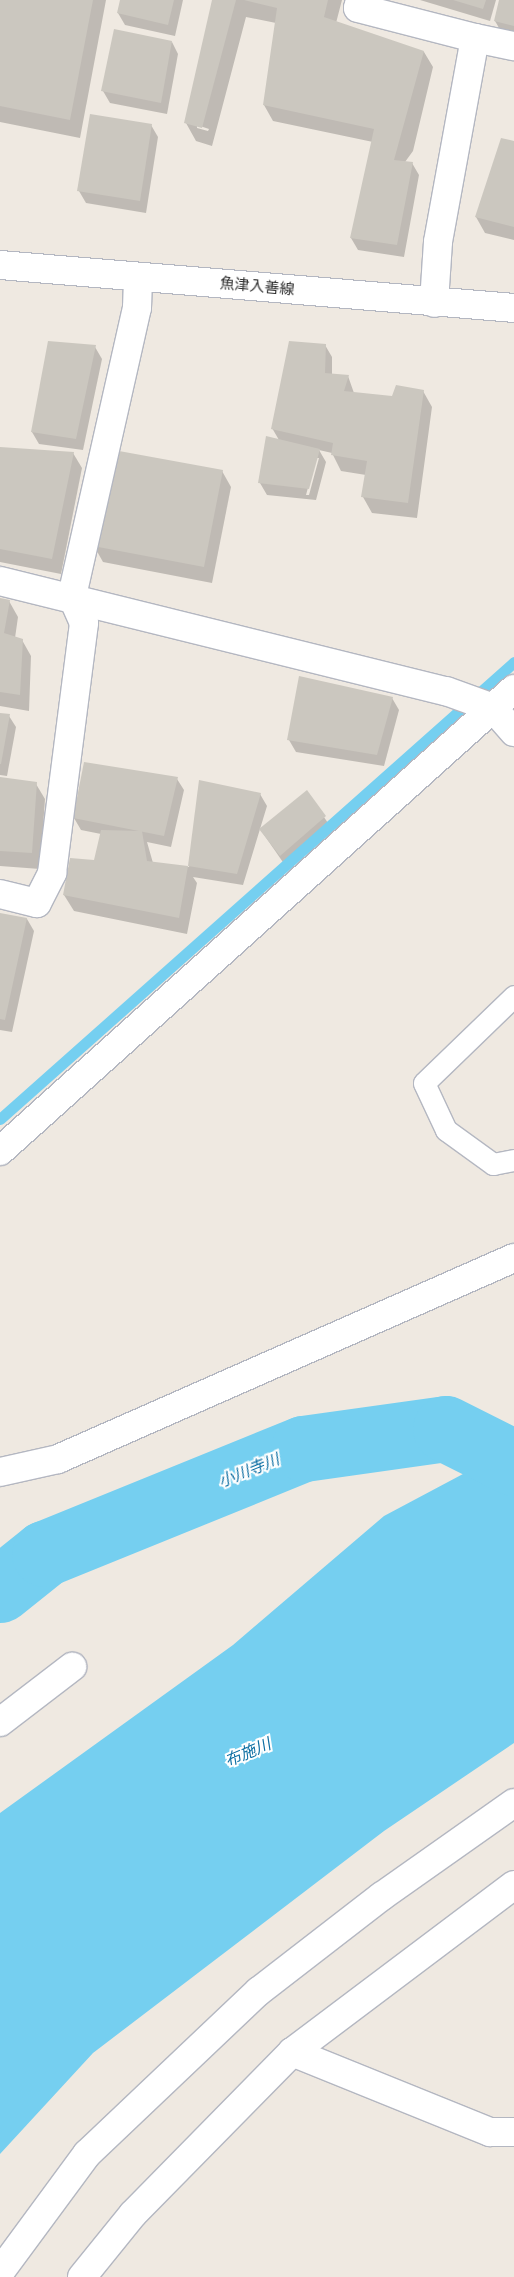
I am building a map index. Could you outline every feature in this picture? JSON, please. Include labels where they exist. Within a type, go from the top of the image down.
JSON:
[{"type":"street","points":[[360,0],[358,8],[514,46]]},
{"type":"street","points":[[434,303],[438,242],[475,38]]},
{"type":"street","name":"魚津入善線","points":[[0,265],[434,303],[514,308]]},
{"type":"street","points":[[0,894],[36,903],[52,873],[84,623],[72,596],[137,308],[138,277]]},
{"type":"street","points":[[0,581],[72,596],[446,691],[493,708],[514,732]]},
{"type":"street","points":[[0,1151],[514,689]]},
{"type":"street","points":[[0,1472],[58,1459],[514,1258]]},
{"type":"street","points":[[0,1722],[72,1668]]},
{"type":"street","points":[[0,2272],[87,2154],[260,1991],[382,1896],[514,1803]]},
{"type":"street","points":[[82,2277],[133,2214],[292,2052],[514,1885]]},
{"type":"street","points":[[292,2052],[490,2132],[514,2132]]},
{"type":"lane","points":[[514,996],[424,1083],[446,1130],[493,1164],[514,1160]]},
{"type":"water","name":"布施川","points":[[514,1447],[514,1743],[384,1831],[93,2053],[0,2154],[0,1813],[233,1645],[384,1516]]},
{"type":"building","points":[[0,0],[93,0],[70,120],[0,106]]},
{"type":"building","points":[[120,0],[174,0],[168,25],[117,13]]},
{"type":"building","points":[[212,0],[236,0],[202,128],[184,123]]},
{"type":"building","points":[[244,0],[328,0],[324,17],[424,51],[394,160],[413,162],[397,245],[350,238],[374,129],[263,105],[277,8]]},
{"type":"building","points":[[453,0],[486,0],[483,9]]},
{"type":"building","points":[[499,0],[514,0],[514,26],[494,21]]},
{"type":"building","points":[[114,29],[172,41],[161,103],[101,91]]},
{"type":"building","points":[[90,114],[152,124],[140,201],[77,191]]},
{"type":"building","points":[[501,138],[514,141],[514,227],[475,217]]},
{"type":"building","points":[[48,341],[96,345],[76,439],[31,432]]},
{"type":"building","points":[[289,341],[326,344],[325,373],[349,375],[344,391],[392,396],[396,385],[424,390],[408,503],[361,497],[367,461],[331,455],[333,443],[271,429]]},
{"type":"building","points":[[266,436],[320,449],[309,489],[258,483]]},
{"type":"building","points":[[0,447],[74,452],[52,559],[0,549]]},
{"type":"building","points":[[119,451],[223,470],[204,567],[93,546]]},
{"type":"building","points":[[0,598],[10,600],[4,633],[23,639],[20,695],[0,692]]},
{"type":"building","points":[[299,676],[393,697],[377,755],[287,740]]},
{"type":"building","points":[[0,713],[10,714],[1,764],[0,764]]},
{"type":"building","points":[[84,762],[178,777],[164,836],[73,818]]},
{"type":"building","points":[[0,777],[37,782],[32,853],[0,851]]},
{"type":"building","points":[[199,780],[261,793],[237,874],[188,866]]},
{"type":"building","points":[[307,790],[326,816],[280,856],[259,829]]},
{"type":"building","points":[[101,830],[142,831],[147,861],[188,866],[179,918],[63,895],[70,858],[94,860]]},
{"type":"building","points":[[0,913],[27,918],[5,1020],[0,1019]]},
{"type":"waterway","points":[[0,1119],[514,662]]},
{"type":"waterway","name":"小川寺川","points":[[0,1590],[45,1554],[304,1449],[446,1429],[514,1463]]},
{"type":"waterway","points":[[0,1555],[45,1554]]}]
